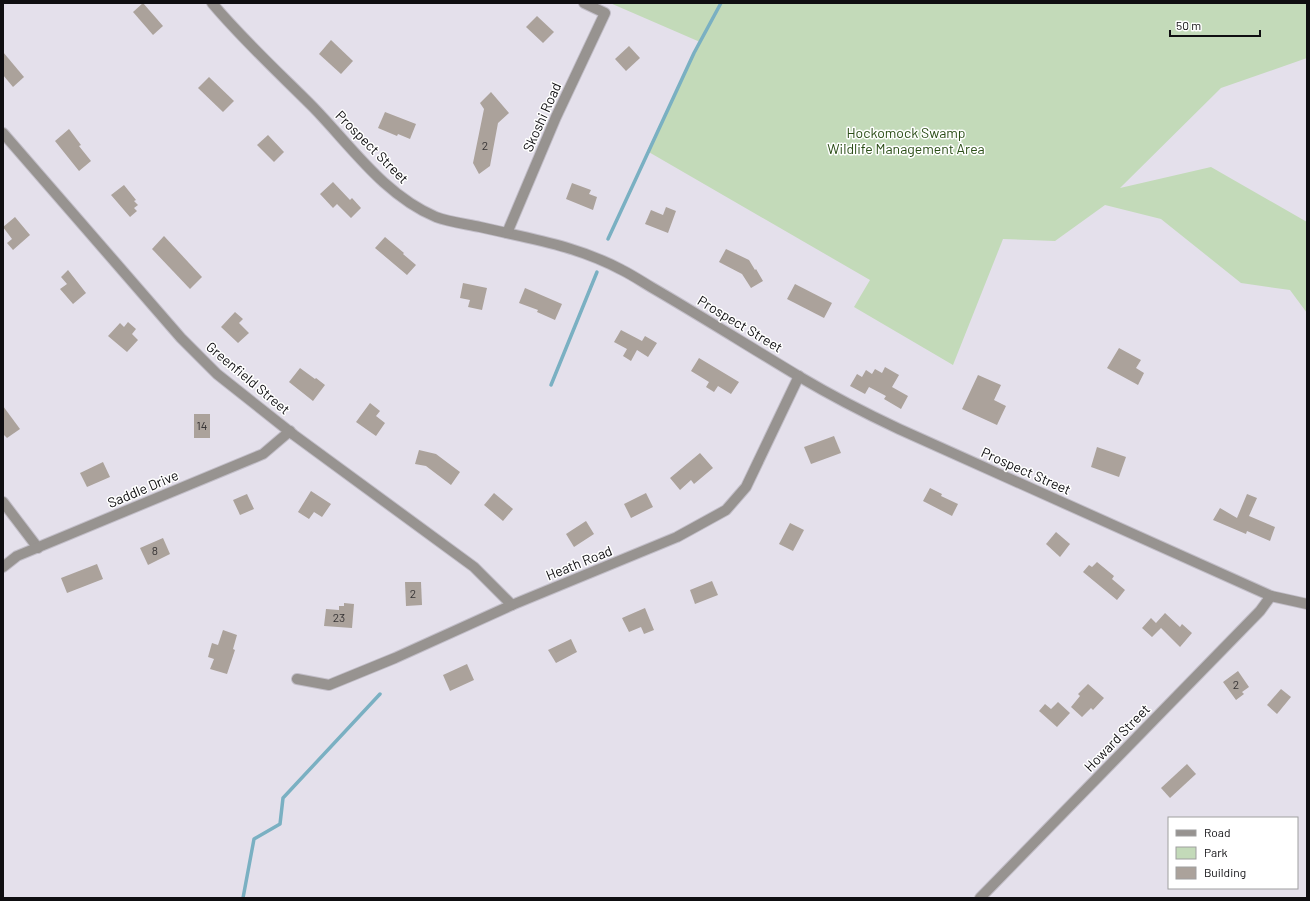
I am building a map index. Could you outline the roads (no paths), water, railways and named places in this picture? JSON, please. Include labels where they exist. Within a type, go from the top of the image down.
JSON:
[{"type":"street","name":"Prospect Street","points":[[212,3],[370,169],[403,198],[437,217],[507,234],[549,242],[598,258],[624,270],[799,376],[849,404],[899,429],[1271,596],[1307,604]]},
{"type":"street","name":"Skoshi Road","points":[[507,234],[556,117],[604,13],[584,3]]},
{"type":"street","name":"Greenfield Street","points":[[3,133],[182,338],[218,374],[290,431],[474,567],[512,605]]},
{"type":"street","name":"Heath Road","points":[[297,679],[329,685],[394,658],[512,605],[677,537],[726,510],[746,487],[799,376]]},
{"type":"street","name":"Saddle Drive","points":[[3,567],[17,556],[263,454],[290,431]]},
{"type":"street","points":[[3,502],[38,548]]},
{"type":"street","name":"Howard Street","points":[[980,898],[1260,611],[1271,596]]},
{"type":"waterway","points":[[608,239],[694,53],[721,3]]},
{"type":"waterway","points":[[551,385],[597,272]]},
{"type":"waterway","points":[[243,898],[254,839],[280,824],[283,798],[380,694]]},
{"type":"park label","name":"Hockomock Swamp Wildlife Management Area","points":[[906,142]]}]
